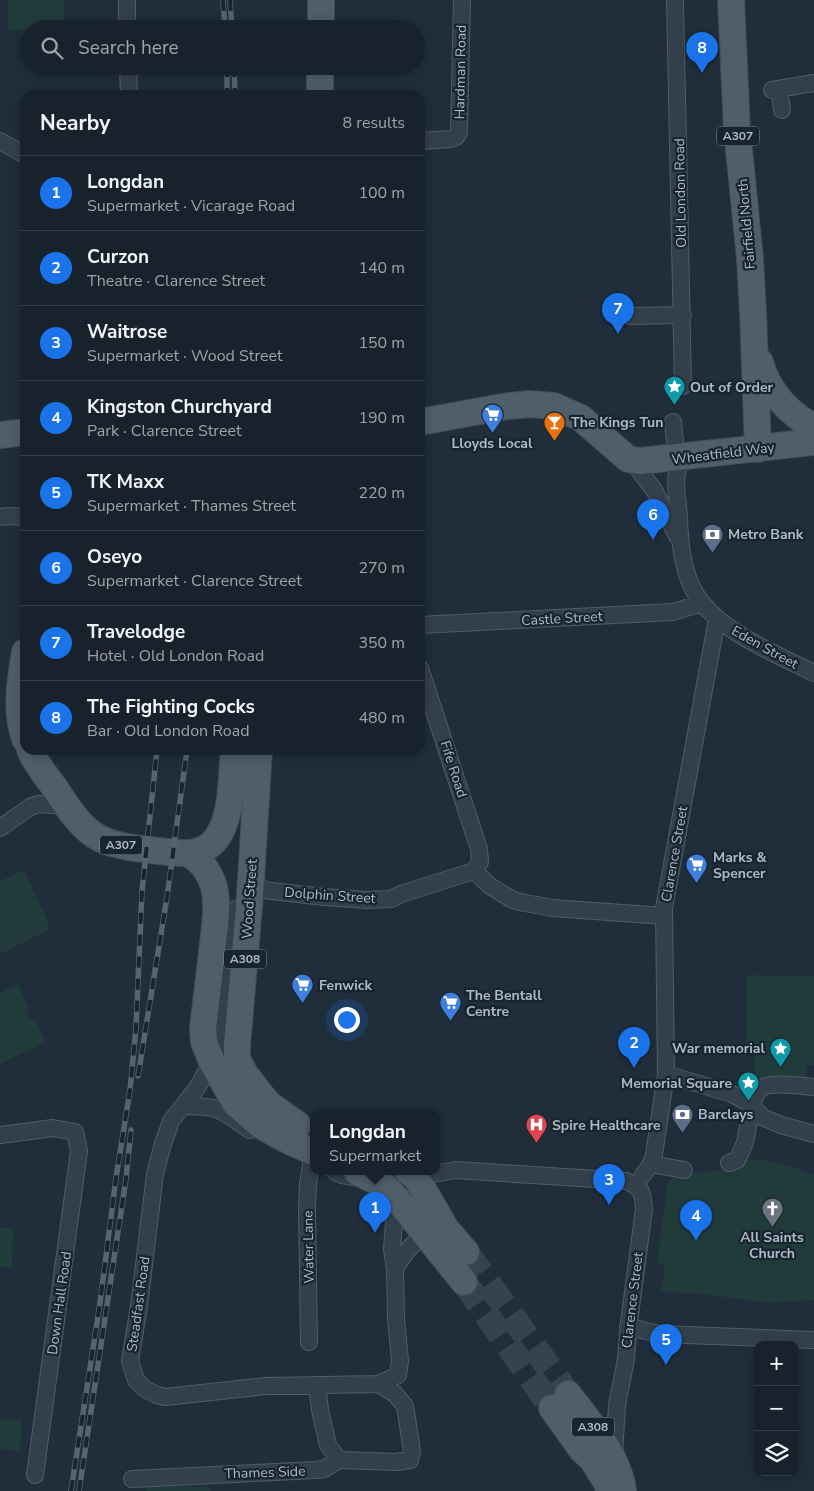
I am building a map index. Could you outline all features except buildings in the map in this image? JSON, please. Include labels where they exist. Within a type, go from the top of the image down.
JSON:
[{"type":"main road","points":[[321,0],[321,20]]},
{"type":"main road","name":"Fairfield North","points":[[731,0],[738,130],[750,258],[758,449]]},
{"type":"main road","points":[[320,75],[320,90]]},
{"type":"main road","name":"A307","points":[[755,345],[762,370],[770,388],[796,416],[814,427]]},
{"type":"main road","points":[[425,421],[508,406],[530,404],[554,406],[581,418],[632,461]]},
{"type":"main road","points":[[0,435],[20,433]]},
{"type":"main road","name":"Wheatfield Way","points":[[632,461],[656,461],[678,450],[758,449],[814,442]]},
{"type":"main road","points":[[20,681],[20,722]]},
{"type":"main road","points":[[0,723],[20,736]]},
{"type":"main road","name":"A307","points":[[33,755],[66,806],[94,835],[109,843],[189,854],[201,851],[213,844],[224,825],[228,808],[233,755]]},
{"type":"main road","name":"Wood Street","points":[[258,759],[250,895],[237,1059],[245,1074],[300,1145]]},
{"type":"main road","name":"A308","points":[[189,854],[198,859],[204,867],[214,887],[216,905],[216,923],[203,1028],[204,1042],[212,1062],[235,1103],[260,1125],[300,1145]]},
{"type":"main road","points":[[412,1175],[435,1232],[464,1282]]},
{"type":"main road","points":[[378,1184],[435,1232],[466,1252]]},
{"type":"main road","name":"A308","points":[[560,1401],[595,1430],[612,1478],[582,1450],[560,1401]]},
{"type":"street","points":[[127,0],[127,20]]},
{"type":"street","name":"Hardman Road","points":[[425,141],[452,139],[459,132],[462,0]]},
{"type":"street","name":"Old London Road","points":[[675,0],[683,381]]},
{"type":"street","points":[[128,75],[129,90]]},
{"type":"street","points":[[782,110],[776,90],[814,83]]},
{"type":"street","points":[[0,141],[20,152]]},
{"type":"street","points":[[630,316],[682,315]]},
{"type":"street","points":[[673,422],[678,450],[675,489],[684,565],[694,590],[702,603],[717,619]]},
{"type":"street","points":[[632,461],[654,490],[680,543]]},
{"type":"street","points":[[0,518],[20,516]]},
{"type":"street","name":"Castle Street","points":[[425,625],[674,612],[702,603]]},
{"type":"street","name":"Eden Street","points":[[717,619],[750,640],[814,673]]},
{"type":"street","name":"Clarence Street","points":[[684,1170],[647,1169],[654,1155],[666,1074],[664,908],[717,619]]},
{"type":"street","name":"Fife Road","points":[[425,683],[479,849],[480,862],[474,872]]},
{"type":"street","name":"Wood Street","points":[[183,1106],[212,1062],[224,1027],[246,799],[258,759]]},
{"type":"street","points":[[0,828],[30,807],[38,804],[66,806]]},
{"type":"street","points":[[474,872],[490,886],[513,900],[525,903],[553,908],[664,916]]},
{"type":"street","name":"Dolphin Street","points":[[250,873],[263,890],[366,900],[391,899],[400,894],[474,872]]},
{"type":"street","points":[[666,1074],[732,1094],[751,1104],[762,1117],[781,1125],[814,1134]]},
{"type":"street","points":[[729,1163],[737,1160],[745,1144],[751,1104],[760,1089],[769,1086],[787,1085],[814,1087]]},
{"type":"street","points":[[183,1106],[209,1107],[300,1145]]},
{"type":"street","name":"Steadfast Road","points":[[183,1106],[171,1120],[155,1174],[139,1306],[130,1361],[136,1380],[145,1389],[157,1395],[166,1396],[266,1386],[379,1384]]},
{"type":"street","name":"Down Hall Road","points":[[0,1135],[53,1128],[75,1132],[79,1151],[35,1475]]},
{"type":"street","name":"Water Lane","points":[[300,1145],[307,1210],[309,1342]]},
{"type":"street","name":"Clarence Street","points":[[440,1171],[456,1170],[626,1181],[635,1184],[643,1196],[644,1209],[628,1327],[626,1359],[617,1405],[612,1478]]},
{"type":"street","points":[[346,1175],[378,1184],[409,1175]]},
{"type":"street","points":[[378,1184],[392,1249],[400,1361],[398,1375],[379,1384]]},
{"type":"street","points":[[394,1269],[406,1251],[435,1232]]},
{"type":"street","points":[[628,1327],[653,1334],[807,1340]]},
{"type":"street","name":"Thames Side","points":[[132,1479],[315,1470],[324,1469],[339,1460],[396,1462],[410,1460],[412,1451],[405,1406],[395,1394],[379,1384]]},
{"type":"street","points":[[317,1385],[320,1410],[328,1445],[339,1460]]},
{"type":"street","name":"Clarence Street","points":[[595,1430],[617,1405]]},
{"type":"green space","points":[[8,0],[64,0],[64,20],[20,20],[20,30],[8,30]]},
{"type":"green space","points":[[24,870],[49,924],[47,931],[0,954],[0,881]]},
{"type":"green space","points":[[747,975],[814,976],[814,1065],[807,1065],[806,1078],[755,1077],[755,1053],[746,1053]]},
{"type":"green space","points":[[18,984],[29,1008],[26,1010],[31,1020],[35,1019],[46,1042],[0,1064],[0,993]]},
{"type":"green space","points":[[744,1159],[780,1163],[814,1175],[814,1300],[770,1303],[703,1294],[661,1292],[664,1275],[663,1264],[657,1263],[668,1183],[673,1177],[679,1175],[741,1168]]},
{"type":"green space","points":[[0,1228],[13,1228],[12,1267],[0,1267]]},
{"type":"green space","points":[[0,1419],[22,1420],[20,1451],[0,1449]]},
{"type":"green space","points":[[145,1484],[210,1487],[211,1491],[146,1491]]},
{"type":"tunnel","points":[[466,1252],[568,1394]]},
{"type":"tunnel","points":[[464,1282],[552,1408]]},
{"type":"railway","points":[[223,0],[224,20]]},
{"type":"railway","points":[[230,0],[231,20]]},
{"type":"railway","points":[[227,75],[227,90]]},
{"type":"railway","points":[[234,75],[235,90]]},
{"type":"railway","points":[[71,1491],[130,1090],[136,1028],[142,891],[156,755]]},
{"type":"railway","points":[[138,1076],[167,897],[186,755]]},
{"type":"railway","points":[[79,1491],[126,1179],[131,1130]]},
{"type":"place","name":"The Fighting Cocks","points":[[702,73]]},
{"type":"place","name":"Travelodge","points":[[618,334]]},
{"type":"place","name":"Out of Order","points":[[674,406]]},
{"type":"place","name":"Lloyds Local","points":[[492,434]]},
{"type":"place","name":"The Kings Tun","points":[[555,441]]},
{"type":"place","name":"Oseyo","points":[[653,540]]},
{"type":"place","name":"Metro Bank","points":[[712,553]]},
{"type":"place","name":"Marks & Spencer","points":[[697,884]]},
{"type":"place","name":"Fenwick","points":[[303,1004]]},
{"type":"place","name":"The Bentall Centre","points":[[450,1022]]},
{"type":"place","name":"War memorial","points":[[781,1067]]},
{"type":"place","name":"Curzon","points":[[634,1068]]},
{"type":"place","name":"Memorial Square","points":[[748,1102]]},
{"type":"place","name":"Barclays","points":[[682,1133]]},
{"type":"place","name":"Spire Healthcare","points":[[536,1144]]},
{"type":"place","name":"Waitrose","points":[[609,1205]]},
{"type":"place","name":"All Saints Church","points":[[772,1228]]},
{"type":"place","name":"Longdan","points":[[375,1233]]},
{"type":"place","name":"Kingston Churchyard","points":[[696,1241]]},
{"type":"place","name":"TK Maxx","points":[[666,1365]]}]
